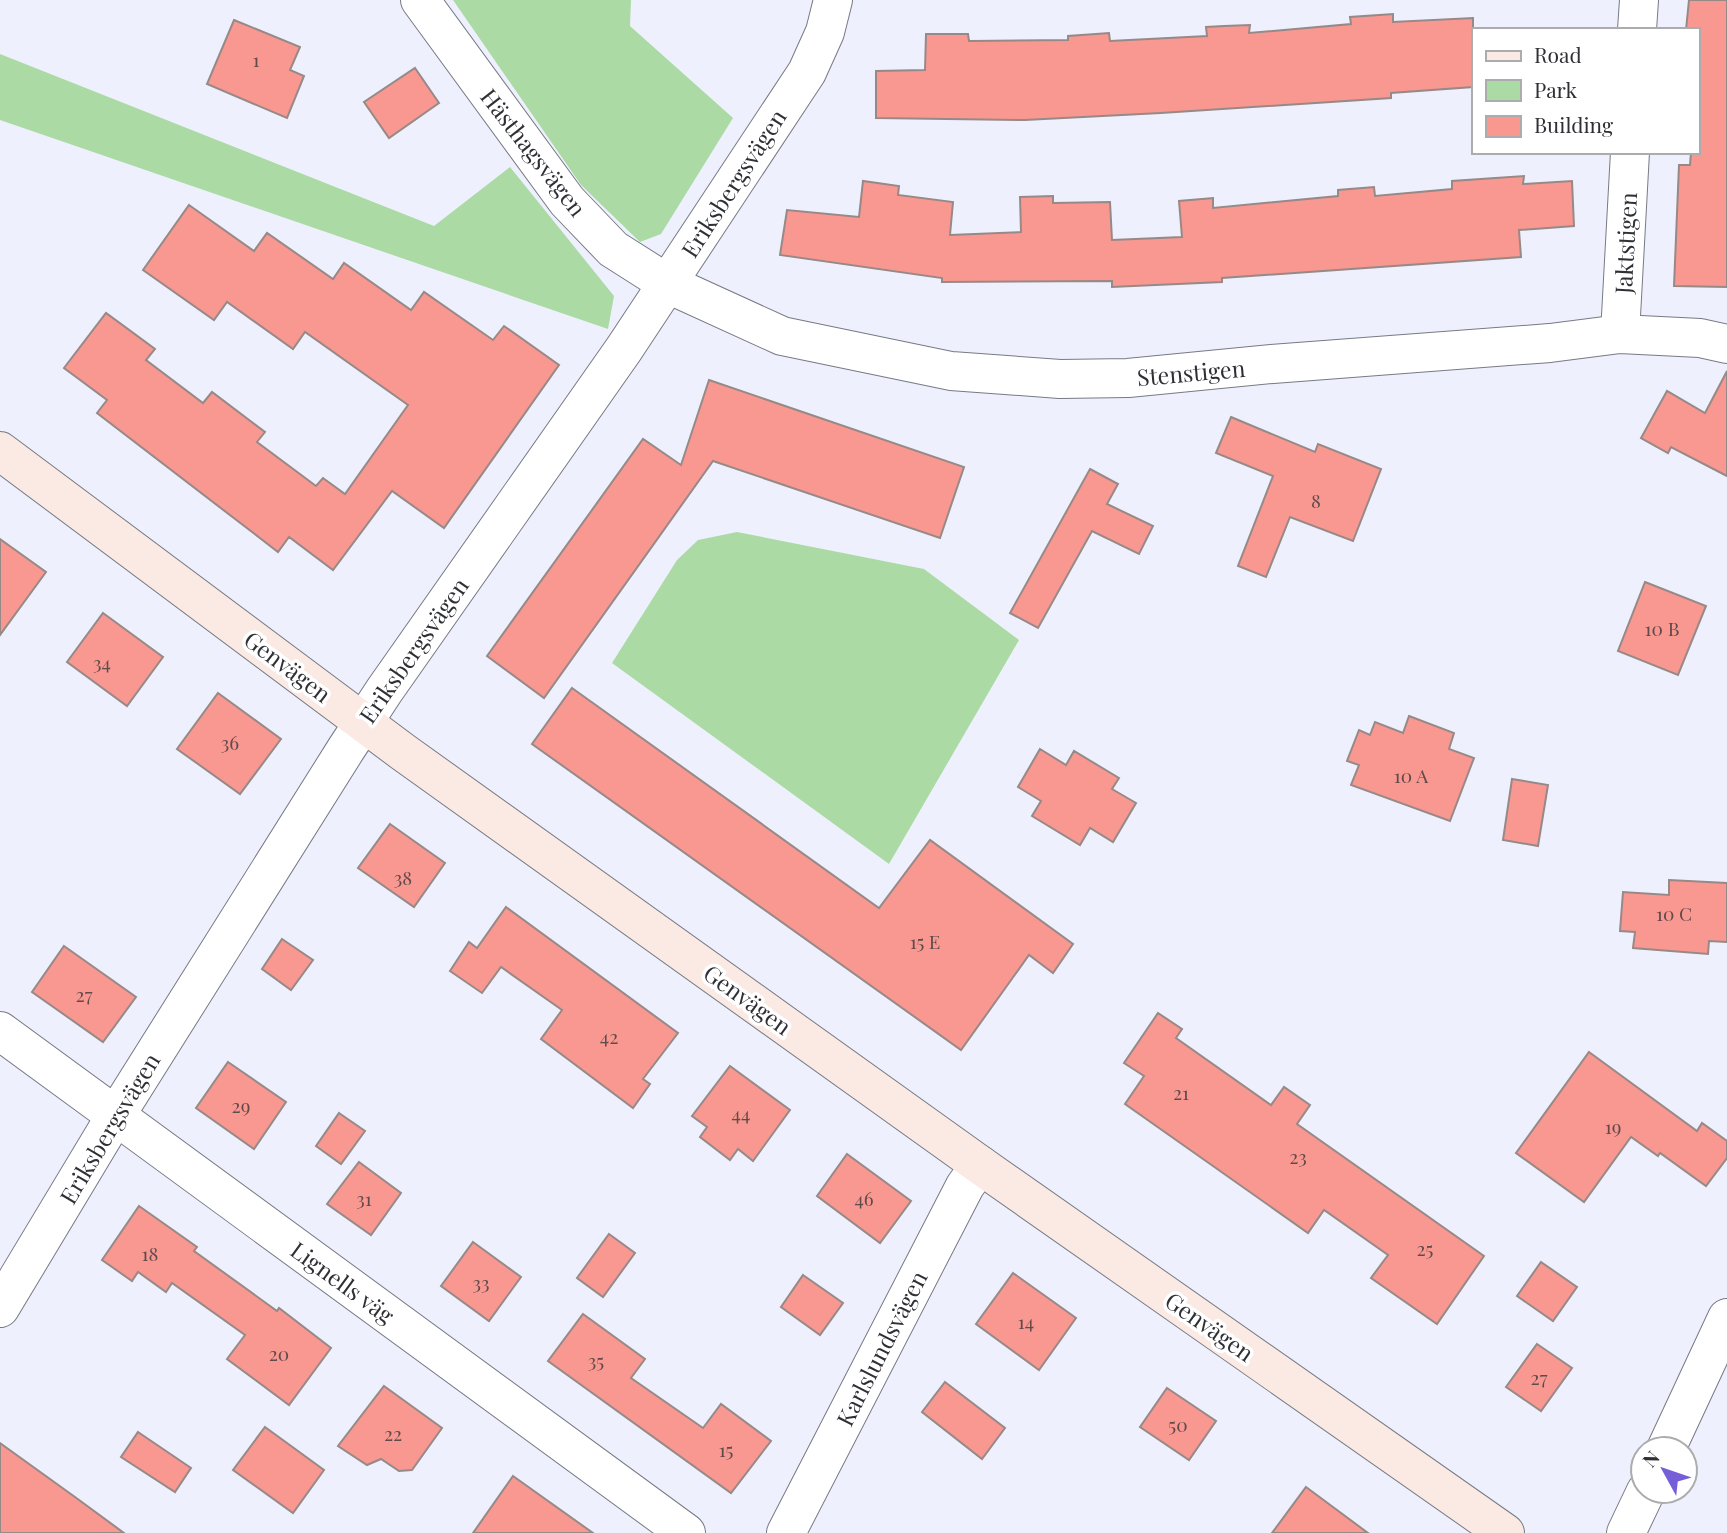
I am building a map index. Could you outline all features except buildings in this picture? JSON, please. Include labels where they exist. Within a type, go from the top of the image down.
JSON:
[{"type":"street","name":"Hästhagsvägen","points":[[420,0],[567,201],[612,249],[668,284]]},
{"type":"street","name":"Eriksbergsvägen","points":[[0,1308],[116,1115],[363,722],[668,284],[710,216],[807,72],[825,32],[833,0]]},
{"type":"street","points":[[1637,28],[1639,0]]},
{"type":"street","name":"Jaktstigen","points":[[1620,334],[1630,154]]},
{"type":"street","name":"Stenstigen","points":[[668,284],[782,336],[951,371],[1006,376],[1060,379],[1128,378],[1550,343],[1620,334],[1700,338],[1727,345]]},
{"type":"street","name":"Genvägen","points":[[0,451],[363,722],[980,1165],[1505,1533]]},
{"type":"street","name":"Lignells väg","points":[[0,1031],[686,1533]]},
{"type":"street","name":"Karlslundsvägen","points":[[786,1533],[959,1198],[980,1165]]},
{"type":"street","points":[[1672,1435],[1727,1318]]},
{"type":"street","points":[[1626,1533],[1639,1505]]},
{"type":"green space","points":[[453,0],[631,0],[630,26],[733,118],[661,234],[640,242],[581,185]]},
{"type":"green space","points":[[0,54],[434,226],[510,167],[614,296],[608,329],[0,120]]},
{"type":"green space","points":[[737,532],[924,569],[1019,640],[889,864],[612,663],[677,560],[698,540]]}]
